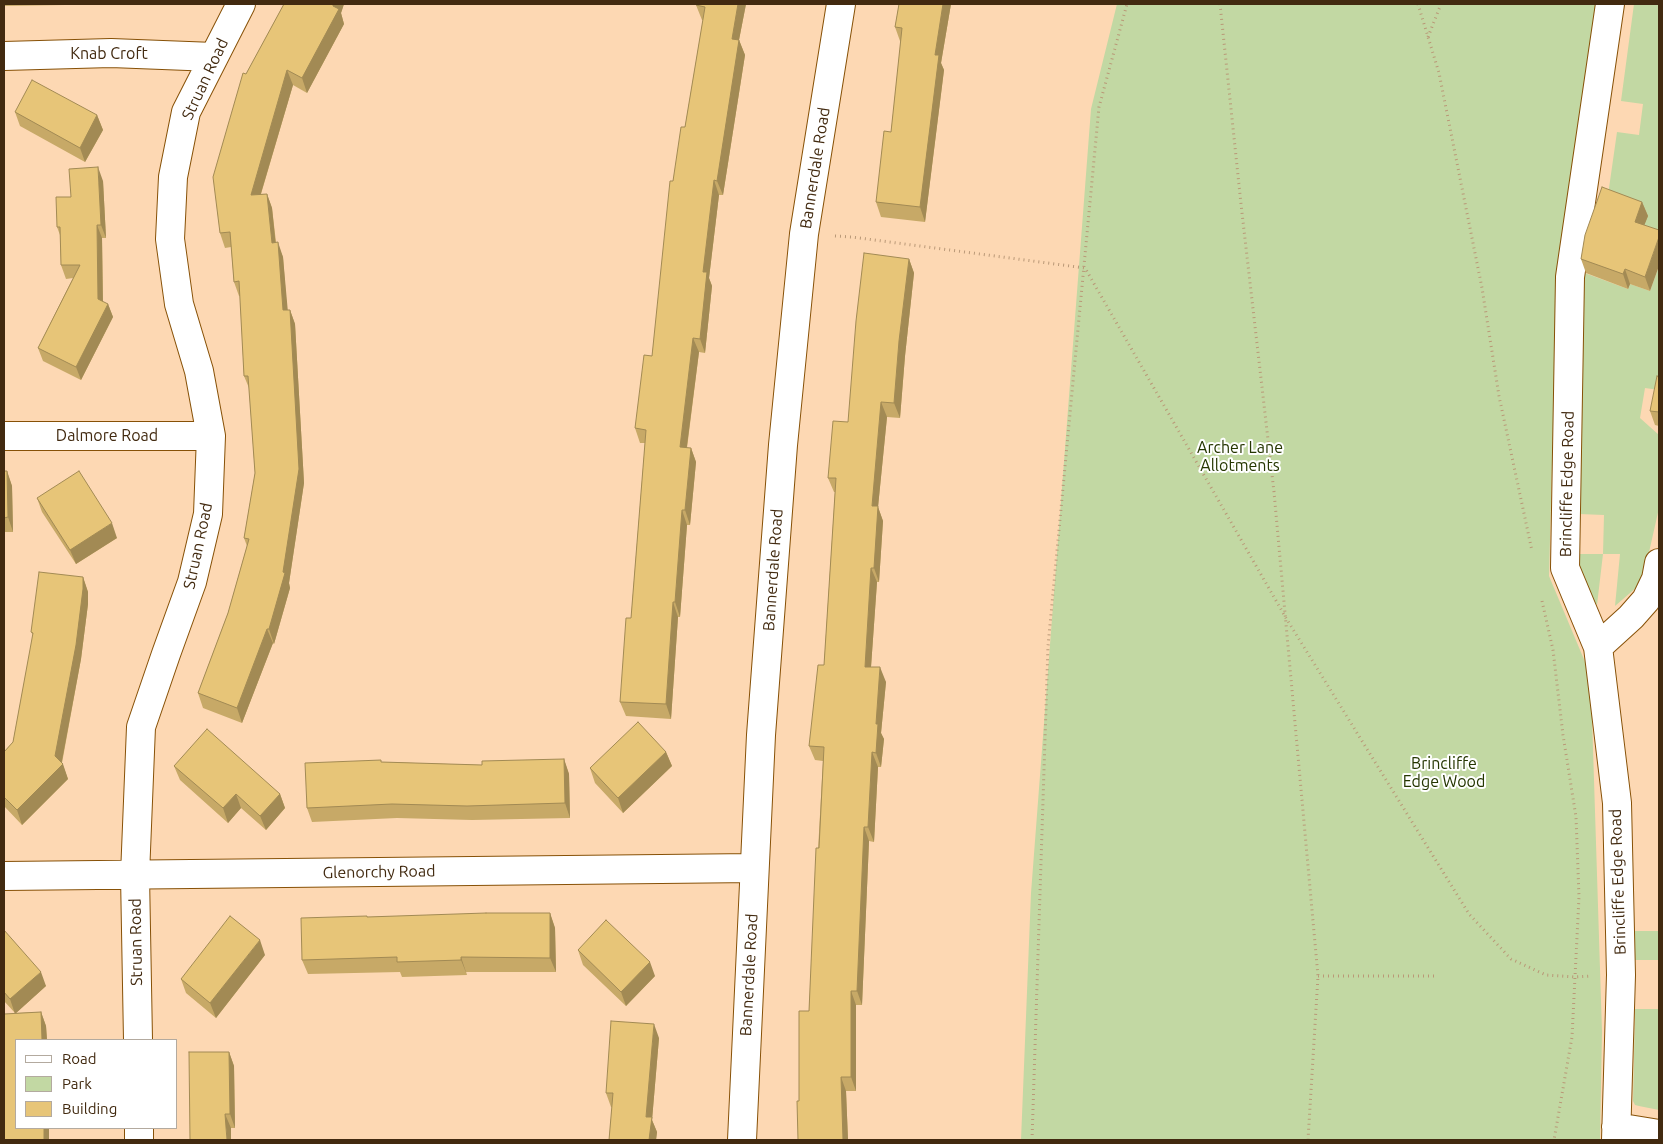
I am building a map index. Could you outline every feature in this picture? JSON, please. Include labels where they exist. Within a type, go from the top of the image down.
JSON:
[{"type":"street","name":"Struan Road","points":[[138,1039],[135,875],[141,727],[192,582],[208,514],[211,436],[199,371],[179,304],[170,239],[172,177],[186,112],[241,4]]},
{"type":"street","name":"Bannerdale Road","points":[[742,1140],[760,735],[783,445],[804,234],[841,4]]},
{"type":"street","name":"Brincliffe Edge Road","points":[[1610,4],[1570,277],[1565,568],[1598,647],[1616,803],[1621,975],[1616,1134]]},
{"type":"street","name":"Knab Croft","points":[[4,56],[111,53],[214,57]]},
{"type":"street","name":"Dalmore Road","points":[[4,436],[211,436]]},
{"type":"street","points":[[1598,647],[1631,617],[1646,600],[1656,579],[1659,564]]},
{"type":"street","name":"Glenorchy Road","points":[[4,876],[754,868]]},
{"type":"street","points":[[1616,1134],[1659,1134]]},
{"type":"path","points":[[1032,1140],[1048,646],[1099,107],[1127,4]]},
{"type":"path","points":[[1220,4],[1274,492],[1318,976],[1308,1140]]},
{"type":"path","points":[[1418,4],[1438,73],[1482,288],[1499,396],[1533,557]]},
{"type":"path","points":[[1428,37],[1441,4]]},
{"type":"path","points":[[804,234],[852,237],[1085,268]]},
{"type":"path","points":[[1085,268],[1286,618],[1469,914],[1511,959],[1546,975],[1575,977],[1621,975]]},
{"type":"path","points":[[1541,594],[1553,650],[1563,735],[1576,817],[1579,897],[1572,1037],[1554,1140]]},
{"type":"path","points":[[1318,976],[1435,976]]},
{"type":"green space","points":[[1117,4],[1599,4],[1557,275],[1549,576],[1588,669],[1592,717],[1602,1032],[1600,1140],[1021,1140],[1031,893],[1091,109]]},
{"type":"green space","points":[[1634,4],[1659,4],[1659,243],[1640,236],[1647,216],[1607,202],[1617,132],[1639,135],[1643,104],[1621,101]]},
{"type":"green space","points":[[1659,266],[1659,390],[1645,388],[1640,418],[1659,435],[1659,508],[1645,570],[1637,587],[1615,606],[1620,554],[1603,554],[1604,515],[1579,514],[1582,272],[1628,289],[1630,284],[1650,291]]},
{"type":"green space","points":[[1579,554],[1603,554],[1597,605],[1588,594],[1580,576]]},
{"type":"green space","points":[[1634,931],[1659,931],[1659,960],[1633,960]]},
{"type":"green space","points":[[1635,1009],[1659,1009],[1659,1110],[1635,1105],[1633,1101]]},
{"type":"building","points":[[284,4],[333,4],[333,6],[339,9],[302,78],[287,70],[251,195],[267,194],[272,243],[278,242],[283,310],[290,310],[299,469],[283,572],[285,573],[269,629],[267,629],[237,708],[198,693],[228,613],[249,539],[244,538],[255,473],[248,376],[244,376],[239,281],[234,282],[230,232],[220,233],[213,177],[243,73],[246,74]]},
{"type":"building","points":[[697,4],[738,4],[732,39],[739,40],[717,181],[714,180],[703,272],[707,272],[700,339],[693,338],[680,447],[691,448],[685,510],[682,510],[675,602],[673,602],[666,704],[620,702],[626,618],[631,618],[646,430],[635,428],[644,355],[652,356],[670,181],[673,181],[681,127],[685,127],[705,7]]},
{"type":"building","points":[[899,4],[943,4],[935,55],[939,55],[920,207],[876,202],[884,131],[891,132],[902,28],[895,27]]},
{"type":"building","points":[[32,80],[97,115],[80,148],[15,112]]},
{"type":"building","points":[[98,167],[101,225],[97,225],[98,299],[108,304],[76,367],[38,348],[80,265],[61,265],[60,227],[57,227],[56,197],[71,197],[69,169]]},
{"type":"building","points":[[1602,187],[1642,202],[1635,222],[1659,230],[1659,237],[1645,277],[1625,269],[1623,274],[1581,259],[1585,235]]},
{"type":"building","points":[[864,253],[909,259],[894,403],[881,402],[872,506],[878,506],[874,568],[871,568],[865,667],[880,667],[876,753],[872,752],[868,827],[864,827],[857,991],[851,991],[851,1077],[841,1077],[843,1140],[798,1140],[799,1011],[809,1011],[816,848],[819,848],[824,747],[809,746],[818,665],[824,665],[836,478],[828,478],[833,421],[848,422],[856,321]]},
{"type":"building","points":[[1657,376],[1659,377],[1659,412],[1650,411]]},
{"type":"building","points":[[4,471],[7,471],[8,517],[4,518]]},
{"type":"building","points":[[79,471],[112,523],[70,550],[37,498]]},
{"type":"building","points":[[39,572],[83,577],[83,589],[76,645],[55,756],[63,764],[17,810],[4,797],[4,752],[13,742],[33,633],[31,632]]},
{"type":"building","points":[[638,722],[666,752],[618,798],[590,768]]},
{"type":"building","points":[[207,729],[280,794],[260,816],[236,794],[223,808],[174,766]]},
{"type":"building","points":[[564,759],[565,803],[467,806],[392,804],[307,808],[305,763],[381,760],[381,762],[482,765],[482,761]]},
{"type":"building","points":[[550,913],[550,958],[461,957],[461,960],[397,962],[397,957],[302,960],[301,918]]},
{"type":"building","points":[[230,916],[260,940],[210,1003],[181,979]]},
{"type":"building","points":[[606,920],[650,962],[621,992],[578,950]]},
{"type":"building","points":[[4,930],[41,972],[10,999],[4,992]]},
{"type":"building","points":[[41,1012],[42,1039],[15,1039],[15,1129],[44,1129],[44,1140],[4,1140],[4,1014]]},
{"type":"building","points":[[611,1021],[654,1024],[646,1117],[652,1117],[649,1140],[609,1140],[613,1093],[606,1093]]},
{"type":"building","points":[[189,1052],[229,1052],[230,1114],[225,1114],[227,1140],[190,1140]]},
{"type":"park label","name":"Archer Lane Allotments","points":[[1240,457]]},
{"type":"park label","name":"Brincliffe Edge Wood","points":[[1444,773]]}]
